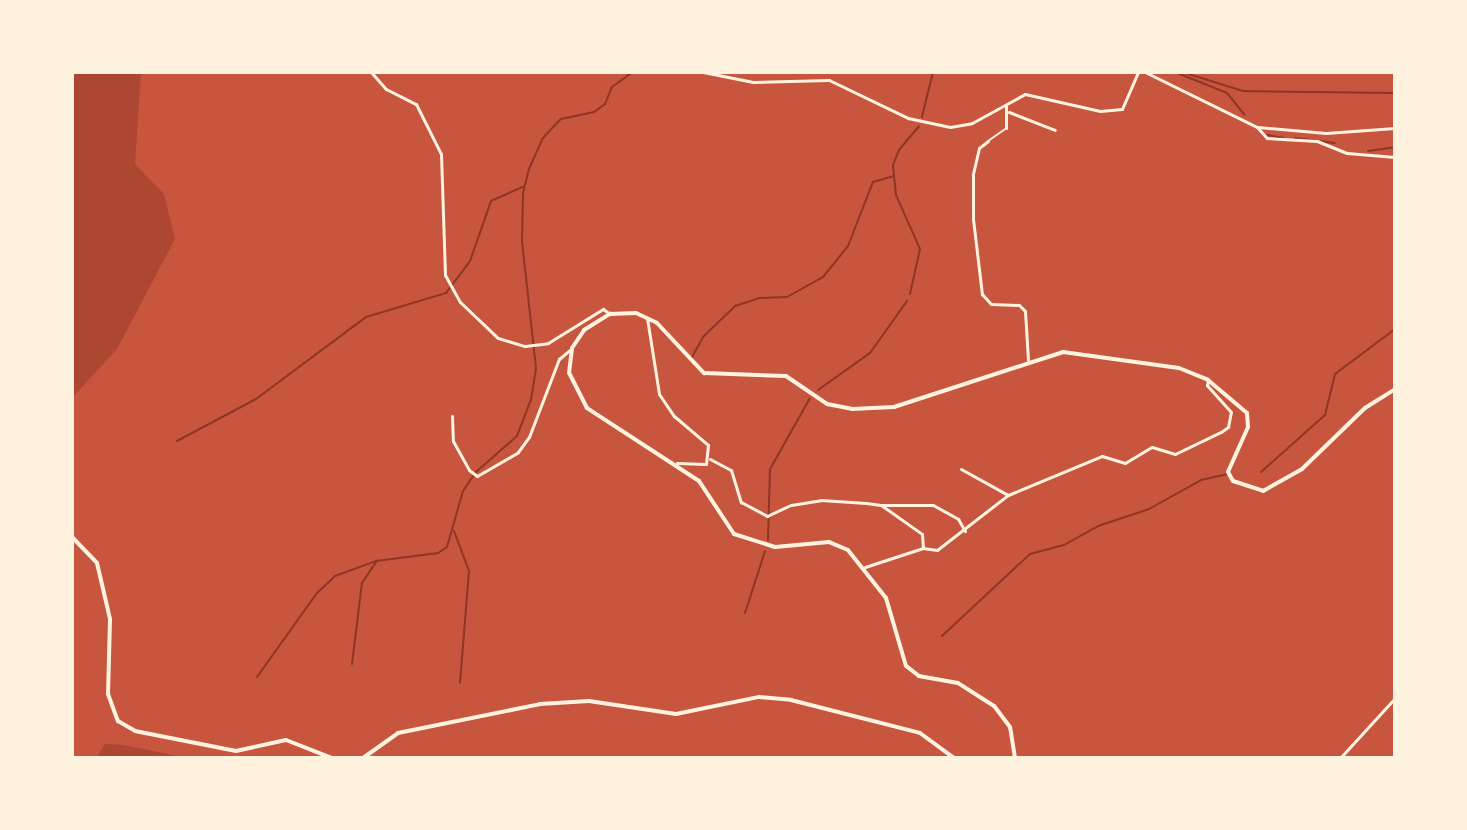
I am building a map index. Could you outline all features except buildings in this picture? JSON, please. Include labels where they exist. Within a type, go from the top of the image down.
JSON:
[{"type":"main road","points":[[1015,758],[1010,727],[994,706],[958,683],[919,676],[906,666],[886,598],[865,567],[848,550],[829,542],[775,547],[734,534],[699,481],[677,463],[587,408],[572,386],[572,348],[594,322],[610,314],[647,317],[704,373],[786,376],[827,404],[852,409],[894,407],[1028,360],[1075,351],[1179,368],[1208,380],[1242,406],[1249,421],[1230,461],[1229,477],[1263,491],[1302,469],[1365,408],[1395,389]]},
{"type":"main road","points":[[72,537],[97,563],[110,619],[108,694],[118,721],[135,731],[236,751],[286,740],[332,758]]},
{"type":"main road","points":[[363,758],[398,733],[540,704],[589,701],[676,714],[759,697],[791,700],[920,733],[954,758]]},
{"type":"street","points":[[371,72],[386,89],[416,104],[441,154],[445,275],[460,302],[498,338],[525,346],[548,343],[603,309],[610,314]]},
{"type":"street","points":[[703,72],[753,82],[829,80],[908,118],[950,127],[1034,93],[1117,111],[1125,107],[1138,72]]},
{"type":"street","points":[[1145,72],[1257,127],[1326,133],[1395,128]]},
{"type":"street","points":[[1006,105],[1009,112],[1006,128],[979,148],[973,175],[973,219],[982,294],[991,304],[1019,305],[1025,311],[1028,360]]},
{"type":"street","points":[[1009,112],[1055,130]]},
{"type":"street","points":[[1257,127],[1267,138],[1317,141],[1347,153],[1395,157]]},
{"type":"street","points":[[647,317],[655,385],[674,416],[704,437],[710,459],[731,470],[741,502],[769,516],[791,505],[821,500],[933,505],[958,519],[965,531]]},
{"type":"street","points":[[452,416],[453,441],[469,470],[477,476],[518,452],[529,437],[559,359],[572,348]]},
{"type":"street","points":[[865,567],[923,548],[935,551],[1008,495],[1102,456],[1125,463],[1152,447],[1175,454],[1221,432],[1228,427],[1231,412],[1207,385],[1208,380]]},
{"type":"street","points":[[677,463],[703,466],[710,459]]},
{"type":"street","points":[[961,469],[1008,495]]},
{"type":"street","points":[[881,505],[918,529],[923,548]]},
{"type":"street","points":[[1340,758],[1395,698]]},
{"type":"shaded area","points":[[72,72],[141,72],[135,164],[164,194],[175,239],[117,349],[72,398]]},
{"type":"shaded area","points":[[105,744],[124,745],[187,758],[96,758]]},
{"type":"waterway","points":[[257,677],[317,593],[335,576],[376,561],[438,553],[447,547],[463,491],[476,472],[517,436],[531,400],[536,368],[522,242],[523,193],[529,169],[543,138],[561,119],[594,112],[605,104],[612,87],[633,72]]},
{"type":"waterway","points":[[922,117],[933,72]]},
{"type":"waterway","points":[[1175,72],[1227,93],[1245,115]]},
{"type":"waterway","points":[[1182,72],[1243,91],[1395,93]]},
{"type":"waterway","points":[[910,294],[920,249],[896,195],[893,165],[899,150],[919,126]]},
{"type":"waterway","points":[[1267,135],[1284,138]]},
{"type":"waterway","points":[[1295,138],[1335,143]]},
{"type":"waterway","points":[[1368,151],[1395,147]]},
{"type":"waterway","points":[[692,357],[703,337],[735,306],[759,298],[787,297],[823,277],[848,246],[873,182],[894,176]]},
{"type":"waterway","points":[[177,441],[256,399],[366,317],[446,293],[470,261],[491,201],[523,187]]},
{"type":"waterway","points":[[818,390],[870,353],[907,301]]},
{"type":"waterway","points":[[1261,472],[1325,415],[1335,374],[1395,329]]},
{"type":"waterway","points":[[768,540],[770,469],[810,398]]},
{"type":"waterway","points":[[942,636],[1030,554],[1064,545],[1098,526],[1149,509],[1201,480],[1226,474]]},
{"type":"waterway","points":[[454,531],[469,571],[460,683]]},
{"type":"waterway","points":[[745,613],[765,551]]},
{"type":"waterway","points":[[352,664],[362,583],[376,562]]}]
